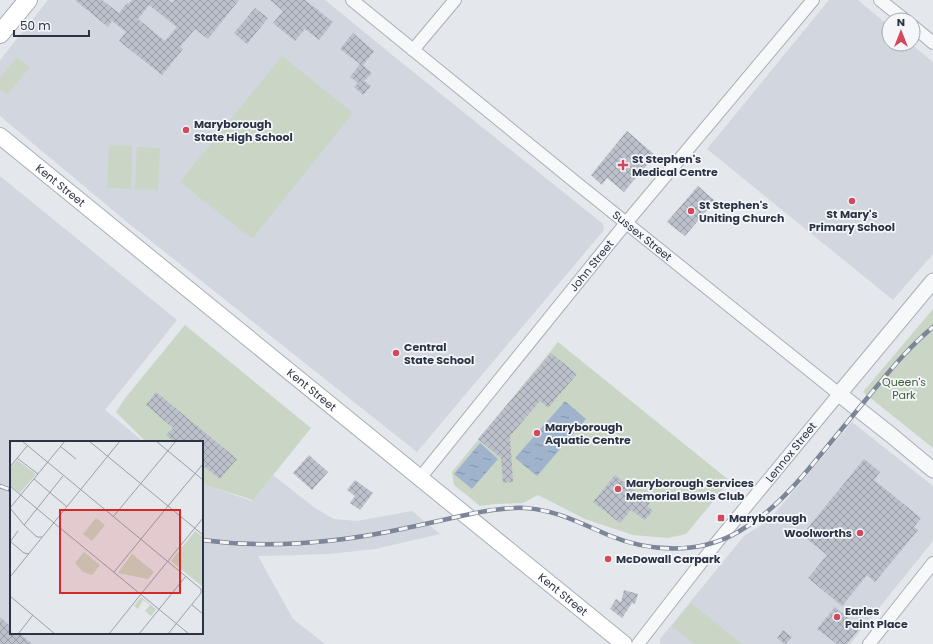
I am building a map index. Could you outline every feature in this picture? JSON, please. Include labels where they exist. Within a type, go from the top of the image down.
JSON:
[{"type":"main road","points":[[0,34],[28,0]]},
{"type":"main road","name":"Kent Street","points":[[0,136],[624,644]]},
{"type":"street","name":"Sussex Street","points":[[352,0],[933,470]]},
{"type":"street","points":[[413,50],[455,0]]},
{"type":"street","name":"John Street","points":[[420,478],[626,223],[813,0]]},
{"type":"street","points":[[880,0],[895,12]]},
{"type":"street","points":[[921,33],[933,43]]},
{"type":"street","name":"Lennox Street","points":[[638,644],[717,542],[933,280]]},
{"type":"street","points":[[869,644],[933,563]]},
{"type":"shaded area","points":[[48,0],[325,0],[603,224],[604,230],[417,452],[127,222],[0,116],[0,60]]},
{"type":"shaded area","name":"St Mary's Primary School","points":[[829,0],[858,0],[881,19],[881,52],[921,52],[933,62],[933,254],[893,300],[707,149]]},
{"type":"shaded area","points":[[0,176],[177,320],[105,410],[143,441],[10,441],[10,634],[203,634],[203,484],[252,501],[273,475],[315,508],[334,519],[357,521],[412,511],[440,534],[375,549],[329,554],[258,556],[293,619],[325,644],[0,644]]},
{"type":"shaded area","name":"Maryborough","points":[[852,422],[933,486],[933,541],[850,644],[660,644],[660,639],[744,536],[769,520]]},
{"type":"green space","points":[[282,56],[353,113],[252,239],[180,182]]},
{"type":"green space","points":[[17,57],[30,67],[7,95],[0,89],[0,78]]},
{"type":"green space","points":[[109,145],[132,146],[131,189],[107,188]]},
{"type":"green space","points":[[137,147],[160,148],[158,190],[135,189]]},
{"type":"green space","name":"Queen's Park","points":[[933,309],[933,448],[863,392]]},
{"type":"green space","points":[[185,325],[311,428],[253,500],[203,484],[203,441],[145,441],[116,412],[126,397]]},
{"type":"green space","points":[[558,342],[730,481],[686,534],[668,538],[633,535],[585,519],[538,495],[523,503],[480,506],[454,485],[452,472]]},
{"type":"green space","points":[[691,603],[742,644],[694,644],[672,626]]},
{"type":"water","points":[[565,401],[586,419],[537,476],[515,458]]},
{"type":"water","points":[[480,443],[498,459],[472,489],[454,474]]},
{"type":"building","points":[[75,0],[102,0],[119,13],[127,3],[129,4],[132,0],[168,0],[172,3],[174,0],[239,0],[208,39],[195,29],[180,47],[183,49],[162,75],[119,41],[126,32],[112,21],[108,27]],"holes":[[[149,5],[177,27],[165,41],[138,19]]]},
{"type":"building","points":[[270,0],[305,0],[333,22],[319,40],[305,29],[295,41],[273,23],[283,11]]},
{"type":"building","points":[[255,8],[268,18],[247,44],[234,33]]},
{"type":"building","points":[[353,33],[374,51],[363,65],[372,73],[364,81],[371,86],[363,95],[354,87],[358,83],[350,77],[360,64],[340,49]]},
{"type":"building","name":"St Stephen's Medical Centre","points":[[627,131],[655,155],[624,192],[607,178],[602,185],[591,175]]},
{"type":"building","name":"St Stephen's Uniting Church","points":[[698,186],[715,201],[685,236],[667,222]]},
{"type":"building","points":[[551,353],[577,374],[548,408],[540,401],[510,436],[513,482],[503,483],[501,458],[478,439]]},
{"type":"building","points":[[156,392],[237,459],[220,479],[203,466],[203,441],[173,441],[166,435],[173,428],[146,405]]},
{"type":"building","points":[[309,455],[328,472],[312,490],[293,473]]},
{"type":"building","name":"Woolworths","points":[[864,459],[880,472],[874,480],[921,518],[914,527],[918,530],[875,582],[867,575],[842,606],[808,578],[827,555],[802,535]]},
{"type":"building","name":"Maryborough Services Memorial Bowls Club","points":[[615,475],[650,503],[647,506],[653,511],[645,520],[631,510],[620,523],[593,502]]},
{"type":"building","points":[[355,480],[373,493],[360,510],[350,503],[355,496],[347,490]]},
{"type":"building","points":[[624,590],[638,594],[635,604],[632,603],[622,618],[610,609],[616,599],[621,602]]},
{"type":"building","name":"Earles Paint Place","points":[[835,607],[860,628],[847,644],[837,644],[817,629]]},
{"type":"building","points":[[0,617],[10,626],[10,634],[20,634],[32,644],[0,644]]},
{"type":"building","points":[[783,630],[792,637],[786,644],[777,638]]},
{"type":"railway","points":[[203,540],[252,544],[327,541],[377,534],[481,512],[500,509],[525,508],[558,514],[608,535],[640,545],[657,548],[690,548],[707,545],[738,532],[771,509],[808,470],[894,366],[933,327]]},
{"type":"railway","points":[[0,486],[10,490]]},
{"type":"place","name":"Maryborough State High School","points":[[186,130]]},
{"type":"place","name":"St Stephen's Medical Centre","points":[[623,165]]},
{"type":"place","name":"St Mary's Primary School","points":[[852,201]]},
{"type":"place","name":"St Stephen's Uniting Church","points":[[691,211]]},
{"type":"place","name":"Central State School","points":[[396,353]]},
{"type":"place","name":"Maryborough Aquatic Centre","points":[[537,433]]},
{"type":"place","name":"Maryborough Services Memorial Bowls Club","points":[[618,489]]},
{"type":"place","name":"Maryborough","points":[[721,518]]},
{"type":"place","name":"Woolworths","points":[[860,533]]},
{"type":"place","name":"McDowall Carpark","points":[[608,559]]},
{"type":"place","name":"Earles Paint Place","points":[[837,617]]}]
